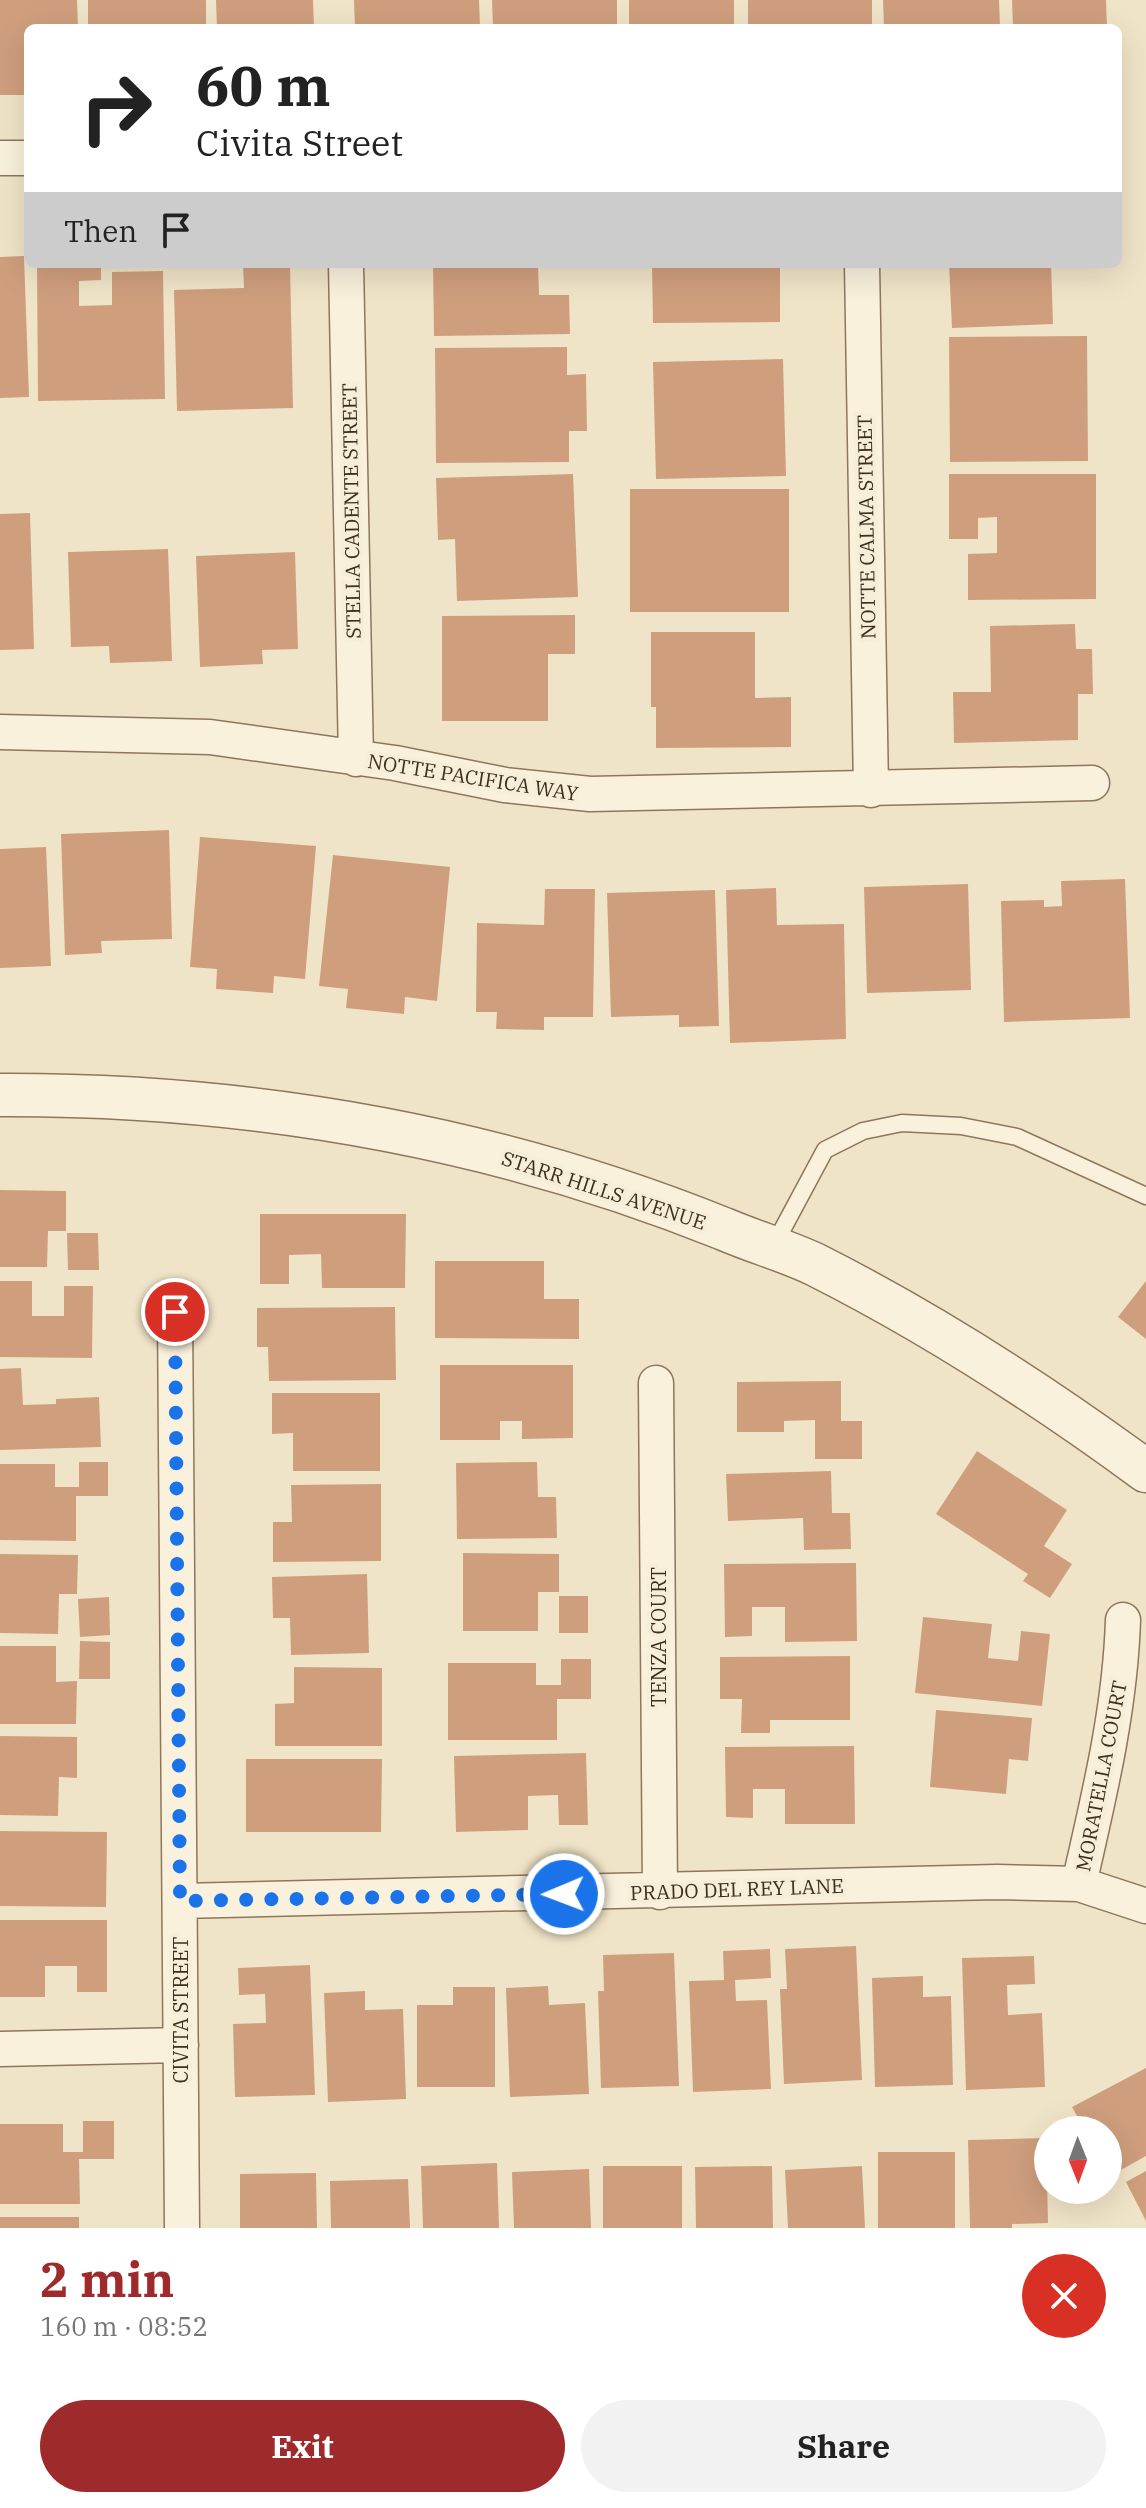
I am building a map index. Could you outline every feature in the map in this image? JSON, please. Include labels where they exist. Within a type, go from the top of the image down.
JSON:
[{"type":"street","points":[[0,158],[24,158]]},
{"type":"street","name":"STELLA CADENTE STREET","points":[[346,268],[356,759]]},
{"type":"street","name":"NOTTE CALMA STREET","points":[[862,268],[871,790]]},
{"type":"street","name":"NOTTE PACIFICA WAY","points":[[0,732],[210,737],[505,785],[590,794],[1092,783]]},
{"type":"street","name":"STARR HILLS AVENUE","points":[[0,1095],[82,1095],[199,1102],[281,1110],[403,1130],[561,1172],[671,1208],[813,1264],[948,1337],[1053,1403],[1146,1471]]},
{"type":"street","name":"CIVITA STREET","points":[[175,1312],[182,2228]]},
{"type":"street","name":"TENZA COURT","points":[[656,1383],[660,1892]]},
{"type":"street","name":"MORATELLA COURT","points":[[1079,1884],[1113,1730],[1121,1681],[1123,1620]]},
{"type":"street","name":"PRADO DEL REY LANE","points":[[180,1901],[660,1892],[928,1883],[1079,1884],[1146,1906]]},
{"type":"street","points":[[0,2049],[181,2045]]},
{"type":"lane","points":[[772,1249],[825,1150],[863,1131],[902,1123],[961,1126],[1017,1137],[1146,1196]]},
{"type":"building","points":[[0,0],[77,0],[78,24],[24,24],[24,95],[0,95]]},
{"type":"building","points":[[88,0],[206,0],[206,24],[88,24]]},
{"type":"building","points":[[216,0],[313,0],[314,24],[217,24]]},
{"type":"building","points":[[354,0],[479,0],[480,24],[355,24]]},
{"type":"building","points":[[492,0],[617,0],[617,24],[493,24]]},
{"type":"building","points":[[629,0],[734,0],[734,24],[629,24]]},
{"type":"building","points":[[748,0],[872,0],[872,24],[748,24]]},
{"type":"building","points":[[883,0],[999,0],[1000,24],[884,24]]},
{"type":"building","points":[[1012,0],[1106,0],[1107,24],[1013,24]]},
{"type":"building","points":[[24,256],[29,397],[0,398],[0,257]]},
{"type":"building","points":[[37,268],[101,268],[101,280],[79,281],[79,306],[112,305],[112,272],[163,271],[165,399],[38,401]]},
{"type":"building","points":[[243,268],[290,268],[293,408],[177,411],[174,290],[244,288]]},
{"type":"building","points":[[433,268],[538,268],[539,295],[569,295],[570,334],[434,336]]},
{"type":"building","points":[[652,268],[780,268],[780,322],[653,323]]},
{"type":"building","points":[[949,268],[1051,268],[1053,324],[952,328]]},
{"type":"building","points":[[1087,336],[1088,461],[950,462],[949,337]]},
{"type":"building","points":[[567,347],[567,375],[586,374],[587,431],[569,431],[569,462],[436,463],[435,348]]},
{"type":"building","points":[[783,359],[786,476],[656,479],[653,362]]},
{"type":"building","points":[[573,474],[578,597],[457,601],[455,539],[438,540],[436,478]]},
{"type":"building","points":[[949,474],[1096,474],[1096,599],[968,600],[968,554],[997,553],[997,517],[978,518],[978,539],[949,539]]},
{"type":"building","points":[[630,489],[789,489],[789,612],[630,612]]},
{"type":"building","points":[[30,513],[34,649],[0,650],[0,514]]},
{"type":"building","points":[[168,549],[172,661],[110,663],[109,646],[71,647],[68,552]]},
{"type":"building","points":[[295,552],[298,649],[262,650],[263,664],[200,667],[196,556]]},
{"type":"building","points":[[575,615],[575,654],[548,654],[548,721],[442,721],[442,616]]},
{"type":"building","points":[[1075,624],[1076,649],[1092,649],[1093,694],[1078,694],[1078,740],[954,743],[953,692],[991,692],[990,626]]},
{"type":"building","points":[[651,632],[755,632],[755,698],[791,697],[791,747],[656,748],[656,707],[651,707]]},
{"type":"building","points":[[169,830],[172,939],[101,941],[102,953],[65,955],[61,834]]},
{"type":"building","points":[[200,837],[316,846],[305,979],[274,976],[273,993],[216,989],[217,969],[190,967]]},
{"type":"building","points":[[46,847],[51,966],[0,968],[0,849]]},
{"type":"building","points":[[333,855],[450,867],[437,1001],[405,997],[404,1014],[346,1008],[348,989],[319,986]]},
{"type":"building","points":[[1125,879],[1130,1018],[1004,1022],[1001,901],[1044,900],[1044,907],[1062,906],[1061,881]]},
{"type":"building","points":[[968,884],[971,990],[867,993],[864,887]]},
{"type":"building","points":[[776,888],[777,925],[844,924],[846,1039],[730,1043],[726,890]]},
{"type":"building","points":[[545,889],[595,889],[593,1017],[544,1017],[544,1030],[496,1029],[497,1012],[476,1012],[477,923],[544,925]]},
{"type":"building","points":[[715,890],[719,1026],[679,1027],[679,1015],[611,1017],[607,893]]},
{"type":"building","points":[[0,1190],[66,1191],[66,1231],[48,1231],[47,1267],[0,1267]]},
{"type":"building","points":[[260,1214],[406,1214],[405,1288],[322,1288],[321,1254],[289,1255],[289,1284],[260,1284]]},
{"type":"building","points":[[67,1233],[98,1233],[99,1270],[68,1270]]},
{"type":"building","points":[[435,1261],[544,1261],[544,1299],[579,1299],[579,1339],[435,1338]]},
{"type":"building","points":[[0,1281],[32,1281],[32,1316],[64,1316],[64,1286],[93,1286],[92,1358],[0,1357]]},
{"type":"building","points":[[1146,1281],[1146,1339],[1118,1317]]},
{"type":"building","points":[[395,1307],[396,1380],[269,1381],[268,1347],[257,1347],[257,1308]]},
{"type":"building","points":[[440,1365],[573,1365],[573,1438],[522,1439],[522,1421],[500,1421],[500,1440],[440,1440]]},
{"type":"building","points":[[21,1368],[23,1405],[56,1404],[56,1399],[99,1397],[101,1447],[0,1450],[0,1369]]},
{"type":"building","points":[[841,1381],[841,1421],[862,1421],[862,1459],[815,1459],[815,1420],[784,1421],[784,1432],[737,1432],[737,1382]]},
{"type":"building","points":[[272,1393],[380,1393],[380,1471],[293,1471],[293,1433],[272,1434]]},
{"type":"building","points":[[977,1451],[1067,1510],[1044,1546],[1072,1564],[1050,1598],[1023,1581],[1028,1574],[936,1514]]},
{"type":"building","points":[[79,1462],[108,1462],[108,1496],[76,1496],[76,1541],[0,1540],[0,1464],[55,1464],[55,1487],[79,1487]]},
{"type":"building","points":[[537,1462],[538,1497],[556,1497],[557,1538],[457,1539],[456,1463]]},
{"type":"building","points":[[831,1471],[832,1513],[850,1513],[851,1549],[804,1550],[803,1518],[728,1521],[726,1474]]},
{"type":"building","points":[[381,1484],[381,1561],[273,1562],[273,1522],[292,1522],[291,1485]]},
{"type":"building","points":[[463,1553],[559,1554],[559,1592],[538,1592],[538,1631],[463,1631]]},
{"type":"building","points":[[0,1554],[78,1555],[77,1594],[59,1594],[58,1634],[0,1633]]},
{"type":"building","points":[[856,1563],[857,1641],[785,1642],[785,1607],[752,1607],[752,1636],[725,1637],[724,1564]]},
{"type":"building","points":[[367,1574],[369,1653],[291,1655],[290,1618],[273,1618],[272,1577]]},
{"type":"building","points":[[559,1596],[588,1596],[588,1633],[559,1633]]},
{"type":"building","points":[[109,1597],[110,1635],[80,1637],[78,1599]]},
{"type":"building","points":[[923,1617],[992,1624],[988,1658],[1018,1661],[1021,1631],[1050,1634],[1042,1706],[915,1693]]},
{"type":"building","points":[[80,1641],[110,1642],[110,1679],[79,1679]]},
{"type":"building","points":[[0,1646],[56,1646],[56,1682],[77,1681],[76,1724],[0,1724]]},
{"type":"building","points":[[850,1656],[850,1720],[770,1720],[770,1733],[741,1733],[742,1699],[720,1699],[720,1657]]},
{"type":"building","points":[[561,1659],[591,1659],[591,1699],[557,1699],[557,1740],[448,1740],[448,1663],[536,1663],[536,1685],[561,1685]]},
{"type":"building","points":[[294,1667],[382,1668],[382,1746],[275,1746],[275,1704],[294,1703]]},
{"type":"building","points":[[936,1710],[1032,1718],[1028,1761],[1009,1759],[1006,1794],[930,1787]]},
{"type":"building","points":[[0,1736],[77,1737],[77,1778],[59,1777],[58,1816],[0,1815]]},
{"type":"building","points":[[854,1746],[855,1824],[785,1824],[785,1789],[753,1789],[753,1818],[726,1817],[725,1747]]},
{"type":"building","points":[[586,1753],[588,1825],[559,1825],[558,1795],[528,1796],[528,1830],[456,1832],[454,1756]]},
{"type":"building","points":[[246,1759],[382,1759],[381,1832],[246,1832]]},
{"type":"building","points":[[0,1831],[107,1832],[106,1907],[0,1906]]},
{"type":"building","points":[[0,1920],[107,1920],[107,1992],[77,1992],[77,1966],[45,1966],[45,1997],[0,1997]]},
{"type":"building","points":[[856,1946],[862,2080],[784,2084],[780,1989],[787,1989],[785,1949]]},
{"type":"building","points":[[770,1949],[771,1978],[735,1980],[736,2001],[767,2000],[771,2089],[693,2092],[689,1981],[724,1980],[723,1951]]},
{"type":"building","points":[[674,1953],[679,2086],[601,2088],[598,1991],[604,1991],[603,1955]]},
{"type":"building","points":[[1034,1956],[1035,1984],[1007,1985],[1008,2015],[1042,2013],[1045,2087],[966,2090],[962,1958]]},
{"type":"building","points":[[310,1965],[315,2095],[235,2097],[233,2024],[266,2023],[265,1994],[239,1995],[238,1968]]},
{"type":"building","points":[[923,1976],[923,1997],[951,1996],[953,2085],[875,2087],[872,1978]]},
{"type":"building","points":[[548,1986],[549,2005],[585,2003],[589,2094],[510,2097],[506,1988]]},
{"type":"building","points":[[453,1987],[495,1987],[495,2087],[417,2087],[417,2005],[453,2005]]},
{"type":"building","points":[[365,1991],[365,2010],[403,2009],[406,2099],[328,2102],[324,1993]]},
{"type":"building","points":[[1146,2068],[1146,2156],[1122,2169],[1122,2116],[1077,2116],[1072,2107]]},
{"type":"building","points":[[83,2121],[114,2121],[114,2159],[79,2159],[80,2204],[0,2204],[0,2124],[63,2124],[63,2152],[83,2152]]},
{"type":"building","points":[[1034,2138],[1034,2204],[1048,2204],[1048,2223],[1012,2224],[1012,2228],[970,2228],[968,2140]]},
{"type":"building","points":[[878,2152],[955,2152],[955,2228],[878,2228]]},
{"type":"building","points":[[497,2163],[499,2228],[423,2228],[421,2166]]},
{"type":"building","points":[[603,2166],[682,2166],[682,2228],[603,2228]]},
{"type":"building","points":[[772,2166],[773,2228],[696,2228],[695,2167]]},
{"type":"building","points":[[862,2166],[865,2228],[788,2228],[785,2170]]},
{"type":"building","points":[[589,2169],[591,2228],[514,2228],[512,2172]]},
{"type":"building","points":[[1146,2171],[1146,2221],[1126,2182]]},
{"type":"building","points":[[316,2173],[317,2228],[240,2228],[240,2174]]},
{"type":"building","points":[[408,2179],[410,2228],[331,2228],[330,2181]]},
{"type":"building","points":[[0,2217],[79,2217],[79,2228],[0,2228]]},
{"type":"route","points":[[175,1312],[180,1901],[564,1894]]}]
